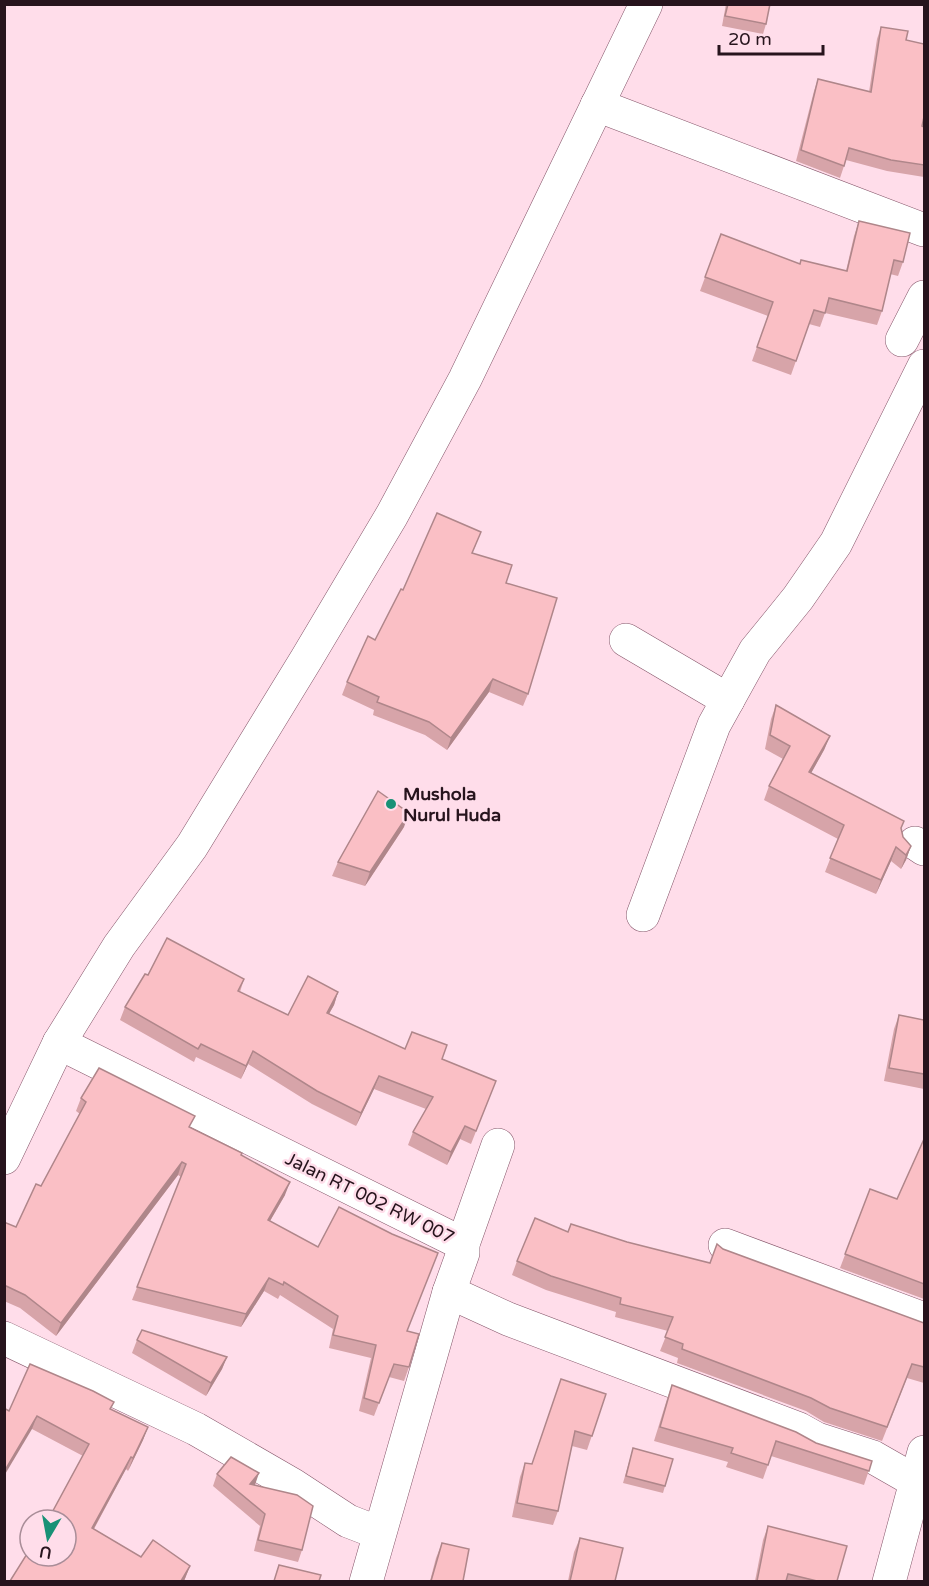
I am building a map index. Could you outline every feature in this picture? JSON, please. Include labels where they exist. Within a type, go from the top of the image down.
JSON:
[{"type":"street","points":[[4,1158],[59,1044],[119,946],[192,846],[392,515],[465,379],[646,4]]},
{"type":"street","points":[[597,105],[924,230]]},
{"type":"street","points":[[902,340],[924,297]]},
{"type":"street","points":[[643,915],[714,725],[717,693],[798,598],[836,543],[924,366]]},
{"type":"street","points":[[626,640],[717,693]]},
{"type":"street","name":"Jalan RT 002 RW 007","points":[[59,1044],[463,1244],[459,1297],[379,1533],[366,1581]]},
{"type":"street","points":[[463,1244],[498,1145]]},
{"type":"street","points":[[725,1245],[924,1319]]},
{"type":"street","points":[[459,1297],[508,1319],[788,1424],[817,1440],[873,1457],[920,1466],[889,1581]]},
{"type":"street","points":[[4,1338],[195,1429],[293,1485],[348,1521],[379,1533]]},
{"type":"building","points":[[728,4],[770,4],[766,24],[725,16]]},
{"type":"building","points":[[881,27],[908,31],[906,40],[924,44],[922,126],[924,127],[924,165],[891,160],[849,148],[844,166],[801,150],[818,79],[871,92]]},
{"type":"building","points":[[859,221],[910,233],[903,262],[894,260],[882,311],[829,298],[825,313],[814,310],[796,361],[757,347],[773,302],[705,277],[721,234],[800,264],[801,260],[847,271]]},
{"type":"building","points":[[437,513],[481,532],[472,553],[512,565],[506,583],[557,598],[528,694],[493,679],[451,738],[429,722],[377,702],[379,697],[347,682],[368,636],[375,640],[401,589],[403,590]]},
{"type":"building","points":[[776,705],[830,736],[809,772],[904,821],[901,828],[903,837],[911,846],[906,855],[896,847],[881,880],[830,858],[844,825],[769,786],[790,746],[770,735]]},
{"type":"building","points":[[378,791],[409,813],[370,872],[338,862]]},
{"type":"building","points":[[167,938],[244,979],[238,991],[288,1015],[308,976],[338,992],[327,1013],[405,1049],[412,1032],[447,1045],[442,1059],[496,1081],[476,1131],[465,1126],[451,1152],[413,1132],[433,1097],[379,1076],[361,1113],[317,1091],[253,1051],[246,1066],[201,1044],[198,1049],[125,1007],[145,974],[148,975]]},
{"type":"building","points":[[899,1015],[924,1020],[924,1074],[889,1068]]},
{"type":"building","points":[[99,1068],[195,1116],[189,1127],[242,1153],[241,1155],[290,1182],[268,1220],[318,1247],[339,1207],[392,1234],[438,1253],[407,1331],[419,1334],[409,1367],[394,1364],[379,1403],[364,1398],[376,1345],[333,1335],[338,1316],[284,1282],[283,1285],[269,1278],[246,1314],[137,1287],[186,1164],[182,1162],[61,1323],[25,1295],[4,1285],[4,1222],[16,1227],[36,1184],[41,1186],[86,1102],[81,1098]]},
{"type":"building","points":[[924,1139],[924,1284],[845,1254],[870,1189],[897,1199]]},
{"type":"building","points":[[535,1218],[568,1232],[571,1224],[627,1242],[710,1263],[717,1244],[723,1249],[924,1323],[924,1367],[912,1364],[887,1427],[830,1408],[811,1398],[682,1349],[683,1344],[665,1337],[673,1317],[620,1304],[621,1298],[551,1276],[517,1261]]},
{"type":"building","points":[[142,1330],[227,1357],[211,1383],[137,1340]]},
{"type":"building","points":[[30,1364],[114,1402],[110,1409],[148,1427],[133,1458],[131,1457],[92,1528],[141,1557],[153,1540],[190,1566],[181,1581],[10,1581],[18,1568],[78,1568],[78,1508],[54,1508],[89,1444],[37,1416],[4,1472],[4,1408],[9,1411]]},
{"type":"building","points":[[561,1379],[606,1394],[592,1436],[575,1431],[558,1511],[517,1503],[525,1463],[532,1464]]},
{"type":"building","points":[[672,1385],[796,1432],[816,1443],[872,1461],[869,1471],[776,1441],[768,1465],[731,1453],[733,1448],[660,1427]]},
{"type":"building","points":[[633,1448],[673,1459],[665,1486],[626,1476]]},
{"type":"building","points":[[231,1457],[259,1473],[250,1484],[297,1495],[313,1506],[302,1550],[258,1540],[265,1514],[217,1474]]},
{"type":"building","points":[[768,1526],[847,1546],[837,1581],[817,1581],[788,1574],[786,1581],[757,1581]]},
{"type":"building","points":[[580,1538],[623,1548],[615,1581],[570,1581]]},
{"type":"building","points":[[442,1543],[469,1549],[463,1581],[431,1581]]},
{"type":"building","points":[[279,1565],[321,1575],[319,1581],[274,1581]]},
{"type":"place","name":"Mushola Nurul Huda","points":[[391,804]]}]
